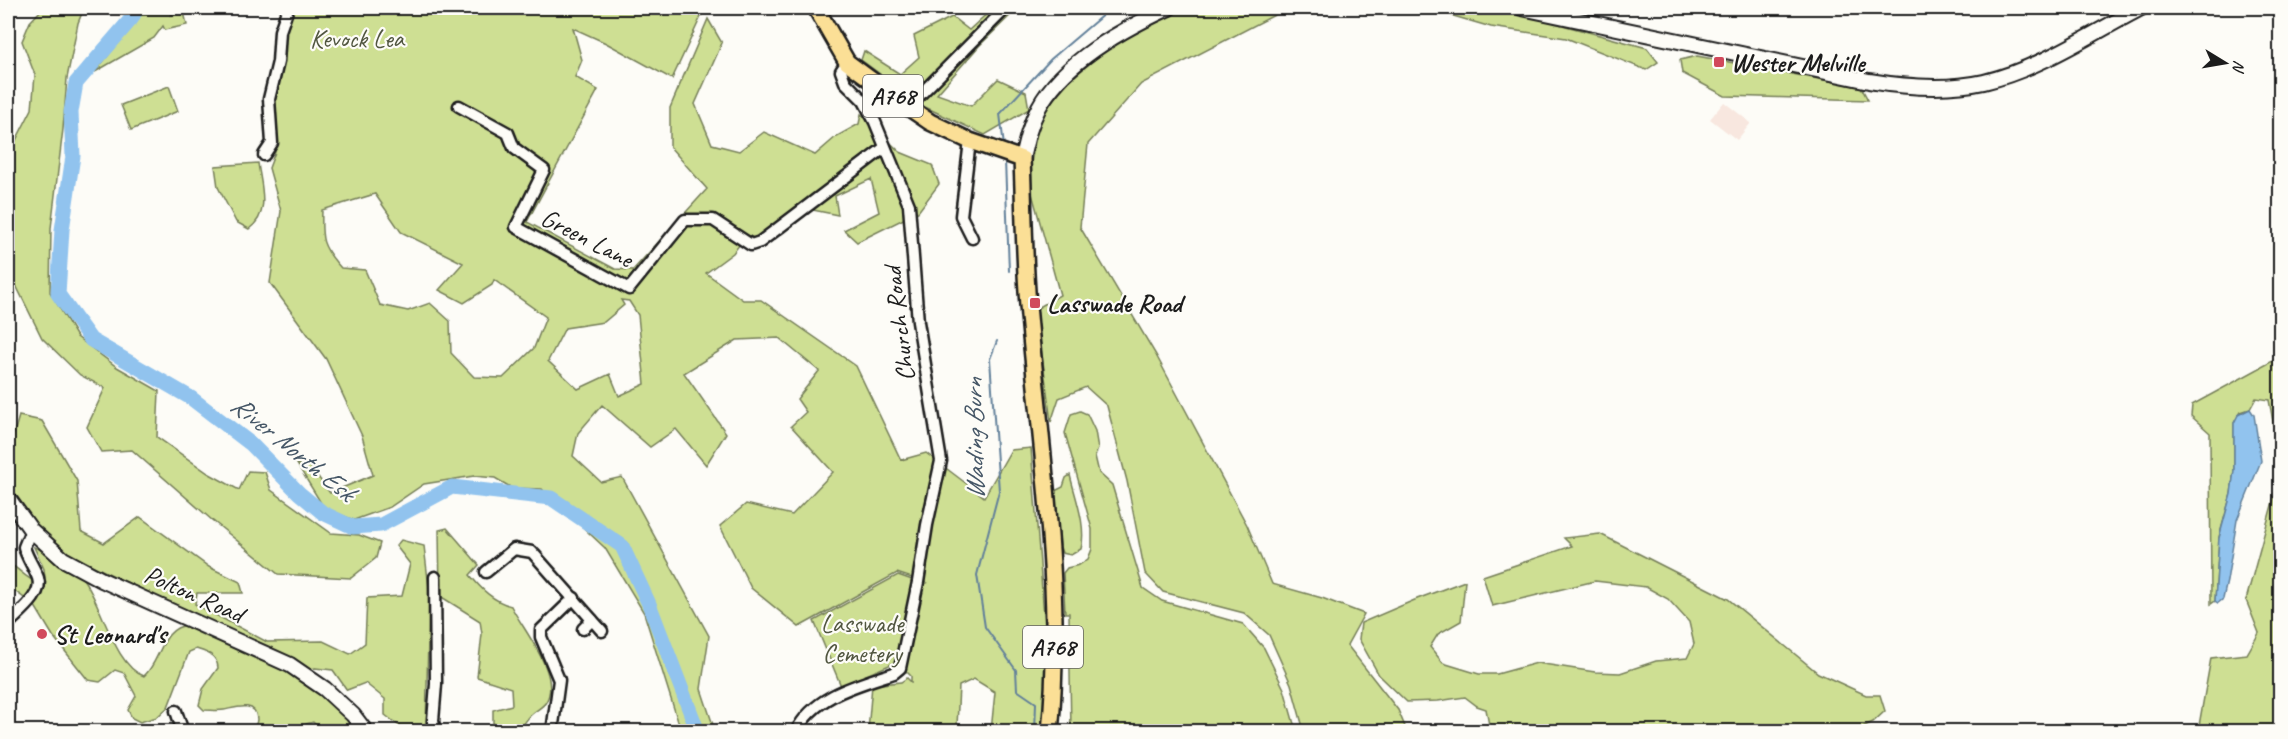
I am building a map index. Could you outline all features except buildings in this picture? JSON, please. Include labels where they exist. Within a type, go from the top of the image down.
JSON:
[{"type":"main road","name":"A768","points":[[816,8],[847,62],[930,122],[970,141],[1011,156],[1028,302],[1051,562],[1054,690],[1050,732]]},
{"type":"street","points":[[264,155],[272,143],[269,99],[278,62],[280,32],[288,8]]},
{"type":"street","points":[[908,107],[1006,8]]},
{"type":"street","points":[[1011,156],[1028,131],[1040,105],[1066,71],[1130,26],[1169,8]]},
{"type":"street","points":[[1522,8],[1890,85],[1948,86],[1984,82],[2019,70],[2141,8]]},
{"type":"street","name":"Church Road","points":[[796,732],[810,712],[840,691],[894,673],[900,668],[941,461],[918,322],[909,205],[864,101],[844,82],[841,71],[847,62]]},
{"type":"street","name":"Green Lane","points":[[459,106],[508,133],[514,148],[544,170],[516,227],[629,289],[685,220],[713,220],[751,245],[760,242],[884,148]]},
{"type":"street","points":[[970,141],[961,216],[972,238]]},
{"type":"street","name":"Polton Road","points":[[8,498],[31,530],[63,559],[102,580],[290,665],[326,689],[353,715],[366,732]]},
{"type":"street","points":[[8,624],[35,595],[39,587],[39,579],[24,547],[31,530]]},
{"type":"street","points":[[489,565],[514,549],[532,552],[602,631]]},
{"type":"street","points":[[434,726],[435,577]]},
{"type":"street","points":[[552,732],[559,680],[541,637],[541,630],[574,598]]},
{"type":"street","points":[[583,629],[592,620]]},
{"type":"street","points":[[176,711],[183,732]]},
{"type":"shaded area","points":[[1724,102],[1751,123],[1737,140],[1710,119]]},
{"type":"green space","points":[[43,8],[84,8],[78,23],[67,78],[51,228],[50,292],[77,337],[117,367],[159,391],[157,437],[208,473],[239,490],[248,471],[265,472],[271,490],[331,533],[359,535],[380,543],[376,558],[351,578],[278,574],[132,450],[101,452],[87,427],[105,388],[80,375],[42,338],[8,269],[8,156],[32,109],[35,75],[22,41],[30,22]]},
{"type":"green space","points":[[146,8],[176,8],[171,15],[184,12],[187,25],[165,30],[163,26],[154,38],[95,72]]},
{"type":"green space","name":"Kevock Lea","points":[[295,8],[705,8],[672,79],[573,28],[582,60],[575,77],[598,90],[527,222],[615,269],[633,270],[707,189],[670,147],[670,108],[708,19],[722,43],[695,104],[712,144],[739,151],[764,132],[815,155],[837,136],[859,124],[861,114],[900,152],[932,165],[939,184],[918,212],[857,242],[844,230],[879,212],[871,179],[835,196],[838,215],[808,209],[762,242],[747,235],[733,253],[706,273],[743,300],[761,300],[856,366],[901,460],[926,453],[984,497],[1011,450],[1031,448],[1050,693],[1044,731],[991,731],[995,692],[974,679],[959,686],[957,726],[946,731],[868,731],[872,685],[901,682],[907,678],[911,682],[911,676],[905,670],[923,585],[927,583],[897,573],[799,627],[751,588],[720,526],[746,504],[792,515],[833,472],[791,426],[806,412],[797,399],[819,371],[779,338],[737,340],[684,373],[726,433],[706,465],[676,429],[650,447],[602,405],[578,433],[573,456],[601,482],[622,477],[709,636],[701,689],[715,731],[681,731],[644,613],[605,548],[542,489],[512,488],[495,478],[474,476],[424,484],[390,507],[354,520],[324,508],[297,464],[310,466],[330,493],[373,475],[362,436],[326,359],[270,283],[281,211],[269,168],[275,152],[274,100],[282,36]],"holes":[[[510,131],[519,145],[543,162],[538,172],[512,150],[506,137]],[[375,194],[401,232],[463,263],[439,290],[464,303],[492,285],[494,280],[546,317],[534,348],[503,378],[474,377],[451,353],[450,321],[430,303],[408,311],[380,305],[365,270],[341,268],[329,254],[324,242],[322,210]],[[621,300],[629,301],[638,315],[645,384],[619,396],[610,374],[578,389],[548,361],[565,328],[604,322],[624,305]]]},
{"type":"green space","points":[[993,8],[1018,8],[979,46],[937,94],[971,106],[998,79],[1026,92],[1029,109],[985,135],[925,107],[861,60],[864,51],[900,74],[919,57],[914,36],[952,17],[969,30]]},
{"type":"green space","points":[[1188,8],[1288,8],[1141,84],[1088,144],[1080,227],[1156,355],[1247,525],[1272,584],[1322,598],[1364,614],[1347,645],[1398,710],[1406,729],[1423,731],[1304,731],[1291,684],[1269,635],[1244,613],[1163,592],[1145,573],[1127,481],[1107,406],[1086,387],[1059,398],[1051,422],[1036,309],[1060,295],[1028,179],[1040,115],[1069,81],[1120,38]]},
{"type":"green space","points":[[1426,8],[1500,8],[1647,48],[1658,62],[1646,70],[1566,38],[1491,27]]},
{"type":"green space","points":[[1697,56],[1861,87],[1868,100],[1725,96],[1682,73],[1680,60]]},
{"type":"green space","points":[[169,86],[178,111],[131,130],[121,105]]},
{"type":"green space","points":[[258,163],[262,207],[256,223],[249,229],[236,222],[218,187],[215,166]]},
{"type":"green space","points":[[2280,357],[2280,458],[2269,400],[2256,398],[2250,409],[2241,412],[2234,423],[2234,470],[2231,494],[2219,537],[2215,601],[2211,604],[2210,433],[2191,416],[2192,405]]},
{"type":"green space","points":[[1080,411],[1087,414],[1095,431],[1098,449],[1095,456],[1099,473],[1112,485],[1143,588],[1162,601],[1243,624],[1264,648],[1284,689],[1296,731],[1071,731],[1069,613],[1065,613],[1063,573],[1067,568],[1079,565],[1088,559],[1092,549],[1092,529],[1065,433],[1071,414]]},
{"type":"green space","points":[[19,416],[42,421],[77,481],[81,531],[104,543],[140,517],[209,567],[240,582],[243,593],[197,593],[195,604],[267,642],[323,641],[350,654],[365,643],[367,598],[402,596],[410,564],[396,546],[401,540],[424,546],[429,588],[426,731],[406,731],[385,715],[385,699],[365,683],[347,690],[333,670],[315,668],[307,670],[62,549],[44,534],[19,507],[8,488],[6,472],[8,441],[12,440]]},
{"type":"green space","points":[[1070,475],[1083,531],[1081,549],[1071,555],[1062,553],[1060,547],[1055,491],[1063,487],[1066,478]]},
{"type":"green space","points":[[2280,476],[2280,731],[2198,731],[2211,658],[2247,654],[2259,633],[2246,600]]},
{"type":"green space","points":[[447,528],[479,565],[470,575],[488,594],[511,606],[545,666],[550,691],[546,702],[530,716],[519,731],[498,729],[493,723],[493,710],[512,705],[511,688],[477,677],[482,634],[480,621],[440,596],[439,530]]},
{"type":"green space","points":[[1600,534],[1728,599],[1818,673],[1866,695],[1880,695],[1885,711],[1873,722],[1852,732],[1432,731],[1489,725],[1486,709],[1477,706],[1465,697],[1407,702],[1379,675],[1359,639],[1361,623],[1465,581],[1461,621],[1438,634],[1430,647],[1443,663],[1479,674],[1497,674],[1537,663],[1595,672],[1620,673],[1656,661],[1687,658],[1694,644],[1689,622],[1668,599],[1646,587],[1595,581],[1492,606],[1483,576],[1572,546],[1564,538]]},
{"type":"green space","points":[[34,547],[45,552],[59,566],[83,579],[124,660],[144,676],[150,670],[172,632],[188,625],[280,663],[318,691],[360,731],[321,731],[313,722],[306,724],[303,731],[250,731],[257,719],[256,713],[249,707],[204,710],[199,705],[203,689],[218,668],[214,657],[196,649],[189,652],[168,707],[157,717],[140,722],[132,718],[128,710],[136,696],[124,673],[115,670],[100,682],[88,680],[53,636],[35,606],[8,586],[9,564],[35,581],[45,578],[44,569]]},
{"type":"green space","name":"Lasswade Cemetery","points":[[898,575],[915,581],[894,663],[841,686],[814,621]]},
{"type":"water","points":[[2250,409],[2254,415],[2261,461],[2237,520],[2223,599],[2218,603],[2215,601],[2219,538],[2231,494],[2234,470],[2234,423],[2238,415]]},
{"type":"waterway","name":"River North Esk","points":[[137,8],[132,18],[76,83],[71,112],[73,156],[62,230],[58,294],[91,340],[191,398],[251,444],[299,493],[323,513],[353,527],[381,525],[452,487],[551,498],[622,546],[649,604],[698,732]]},
{"type":"waterway","name":"Wading Burn","points":[[1004,146],[1000,114],[1051,59],[1111,8]]},
{"type":"waterway","name":"Wading Burn","points":[[1005,160],[1009,271]]},
{"type":"waterway","name":"Wading Burn","points":[[997,341],[990,359],[999,491],[977,575],[985,627],[1016,670],[1017,690],[1036,703],[1035,732]]},
{"type":"place","name":"Wester Melville","points":[[1719,62]]},
{"type":"place","name":"Lasswade Road","points":[[1035,303]]},
{"type":"place","name":"St Leonard's","points":[[42,634]]}]
